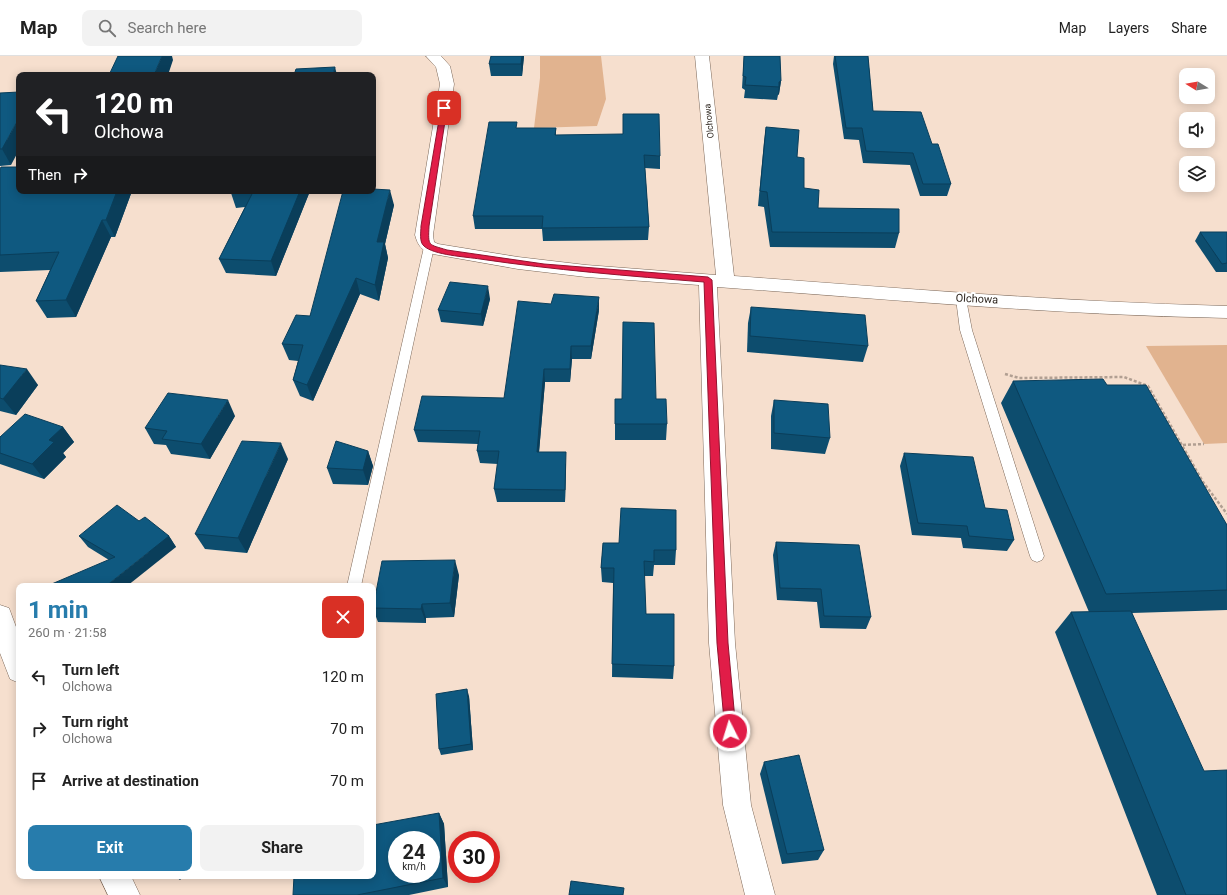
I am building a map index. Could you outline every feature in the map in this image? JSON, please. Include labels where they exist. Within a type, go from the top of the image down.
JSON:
[{"type":"street","name":"Olchowa","points":[[702,56],[717,280]]},
{"type":"street","points":[[429,247],[424,240],[424,230],[446,93],[446,76],[440,58]]},
{"type":"street","name":"Olchowa","points":[[429,247],[446,252],[544,266],[961,298],[1180,311],[1227,312]]},
{"type":"street","points":[[717,280],[723,650],[737,805],[760,895]]},
{"type":"street","points":[[0,616],[16,662]]},
{"type":"street","points":[[116,879],[125,895]]},
{"type":"lane","points":[[355,583],[429,247]]},
{"type":"lane","points":[[961,298],[966,330],[1036,556]]},
{"type":"path","points":[[974,356],[995,371],[1019,378],[1124,377],[1148,386],[1183,445],[1202,482],[1227,514]]},
{"type":"path","points":[[1175,445],[1204,444]]},
{"type":"shaded area","points":[[540,56],[601,56],[606,99],[597,126],[534,128],[540,78]]},
{"type":"shaded area","points":[[1227,345],[1227,443],[1204,444],[1146,346]]},
{"type":"building","points":[[118,56],[162,56],[155,72],[110,72]]},
{"type":"building","points":[[491,56],[522,56],[521,64],[489,64]]},
{"type":"building","points":[[744,56],[780,56],[781,81],[779,82],[779,87],[745,85],[746,77],[743,76]]},
{"type":"building","points":[[835,56],[868,56],[873,111],[921,112],[932,144],[938,144],[951,184],[923,184],[913,153],[866,151],[862,128],[846,128]]},
{"type":"building","points":[[335,67],[334,72],[295,72],[296,69]]},
{"type":"building","points":[[16,92],[16,123],[2,149],[0,149],[0,93]]},
{"type":"building","points":[[623,114],[659,114],[660,156],[644,155],[649,227],[542,228],[543,216],[473,216],[489,122],[517,122],[516,128],[556,128],[555,135],[623,134]]},
{"type":"building","points":[[766,127],[799,130],[797,157],[804,158],[804,188],[819,190],[818,208],[899,209],[899,233],[772,232],[767,192],[760,191]]},
{"type":"building","points":[[1,167],[16,167],[16,194],[116,194],[106,220],[102,220],[66,300],[36,301],[59,252],[0,255]]},
{"type":"building","points":[[376,189],[390,190],[377,242],[384,242],[375,285],[356,278],[307,385],[293,380],[303,345],[282,344],[296,315],[310,316],[342,194],[376,194]]},
{"type":"building","points":[[252,194],[299,194],[271,261],[219,259]]},
{"type":"building","points":[[1200,232],[1227,232],[1227,263],[1222,264]]},
{"type":"building","points":[[450,282],[488,286],[481,314],[438,310]]},
{"type":"building","points":[[554,294],[599,297],[591,346],[571,346],[570,369],[544,369],[537,452],[566,452],[565,490],[494,489],[499,451],[477,451],[480,431],[414,430],[422,396],[504,398],[518,301],[551,304]]},
{"type":"building","points":[[751,307],[865,315],[868,346],[750,336]]},
{"type":"building","points":[[623,322],[654,323],[656,399],[666,399],[667,424],[615,424],[615,399],[622,399]]},
{"type":"building","points":[[0,365],[27,369],[3,399],[0,398]]},
{"type":"building","points":[[1103,379],[1107,385],[1146,385],[1227,525],[1227,590],[1106,594],[1013,381]]},
{"type":"building","points":[[168,393],[228,400],[201,444],[162,439],[167,431],[145,428]]},
{"type":"building","points":[[774,400],[828,404],[830,438],[774,433]]},
{"type":"building","points":[[25,414],[63,427],[49,440],[54,442],[32,464],[0,453],[0,437]]},
{"type":"building","points":[[242,441],[281,443],[238,538],[195,534]]},
{"type":"building","points":[[336,441],[368,451],[363,470],[327,468]]},
{"type":"building","points":[[904,453],[973,457],[985,508],[1007,510],[1014,540],[969,536],[967,526],[918,523]]},
{"type":"building","points":[[117,505],[139,521],[145,517],[169,536],[110,583],[54,583],[115,557],[79,536]]},
{"type":"building","points":[[621,508],[676,510],[676,550],[654,550],[654,562],[644,561],[646,614],[674,614],[674,666],[612,664],[614,568],[601,568],[603,543],[619,543]]},
{"type":"building","points":[[776,542],[859,545],[871,617],[824,616],[821,589],[780,588]]},
{"type":"building","points":[[455,560],[450,603],[422,604],[421,609],[376,608],[376,592],[382,561]]},
{"type":"building","points":[[1131,611],[1204,771],[1227,770],[1227,895],[1186,895],[1071,612]]},
{"type":"building","points":[[467,689],[471,744],[439,749],[436,694]]},
{"type":"building","points":[[799,755],[824,850],[787,854],[764,762]]},
{"type":"building","points":[[439,813],[443,878],[440,879],[440,831],[388,831],[388,883],[418,883],[357,895],[293,895],[294,879],[376,879],[376,824]]},
{"type":"building","points":[[571,881],[624,888],[623,895],[569,895]]},
{"type":"route","points":[[444,108],[424,235],[424,240],[429,247],[446,252],[586,271],[708,280],[722,643],[730,731]]}]
